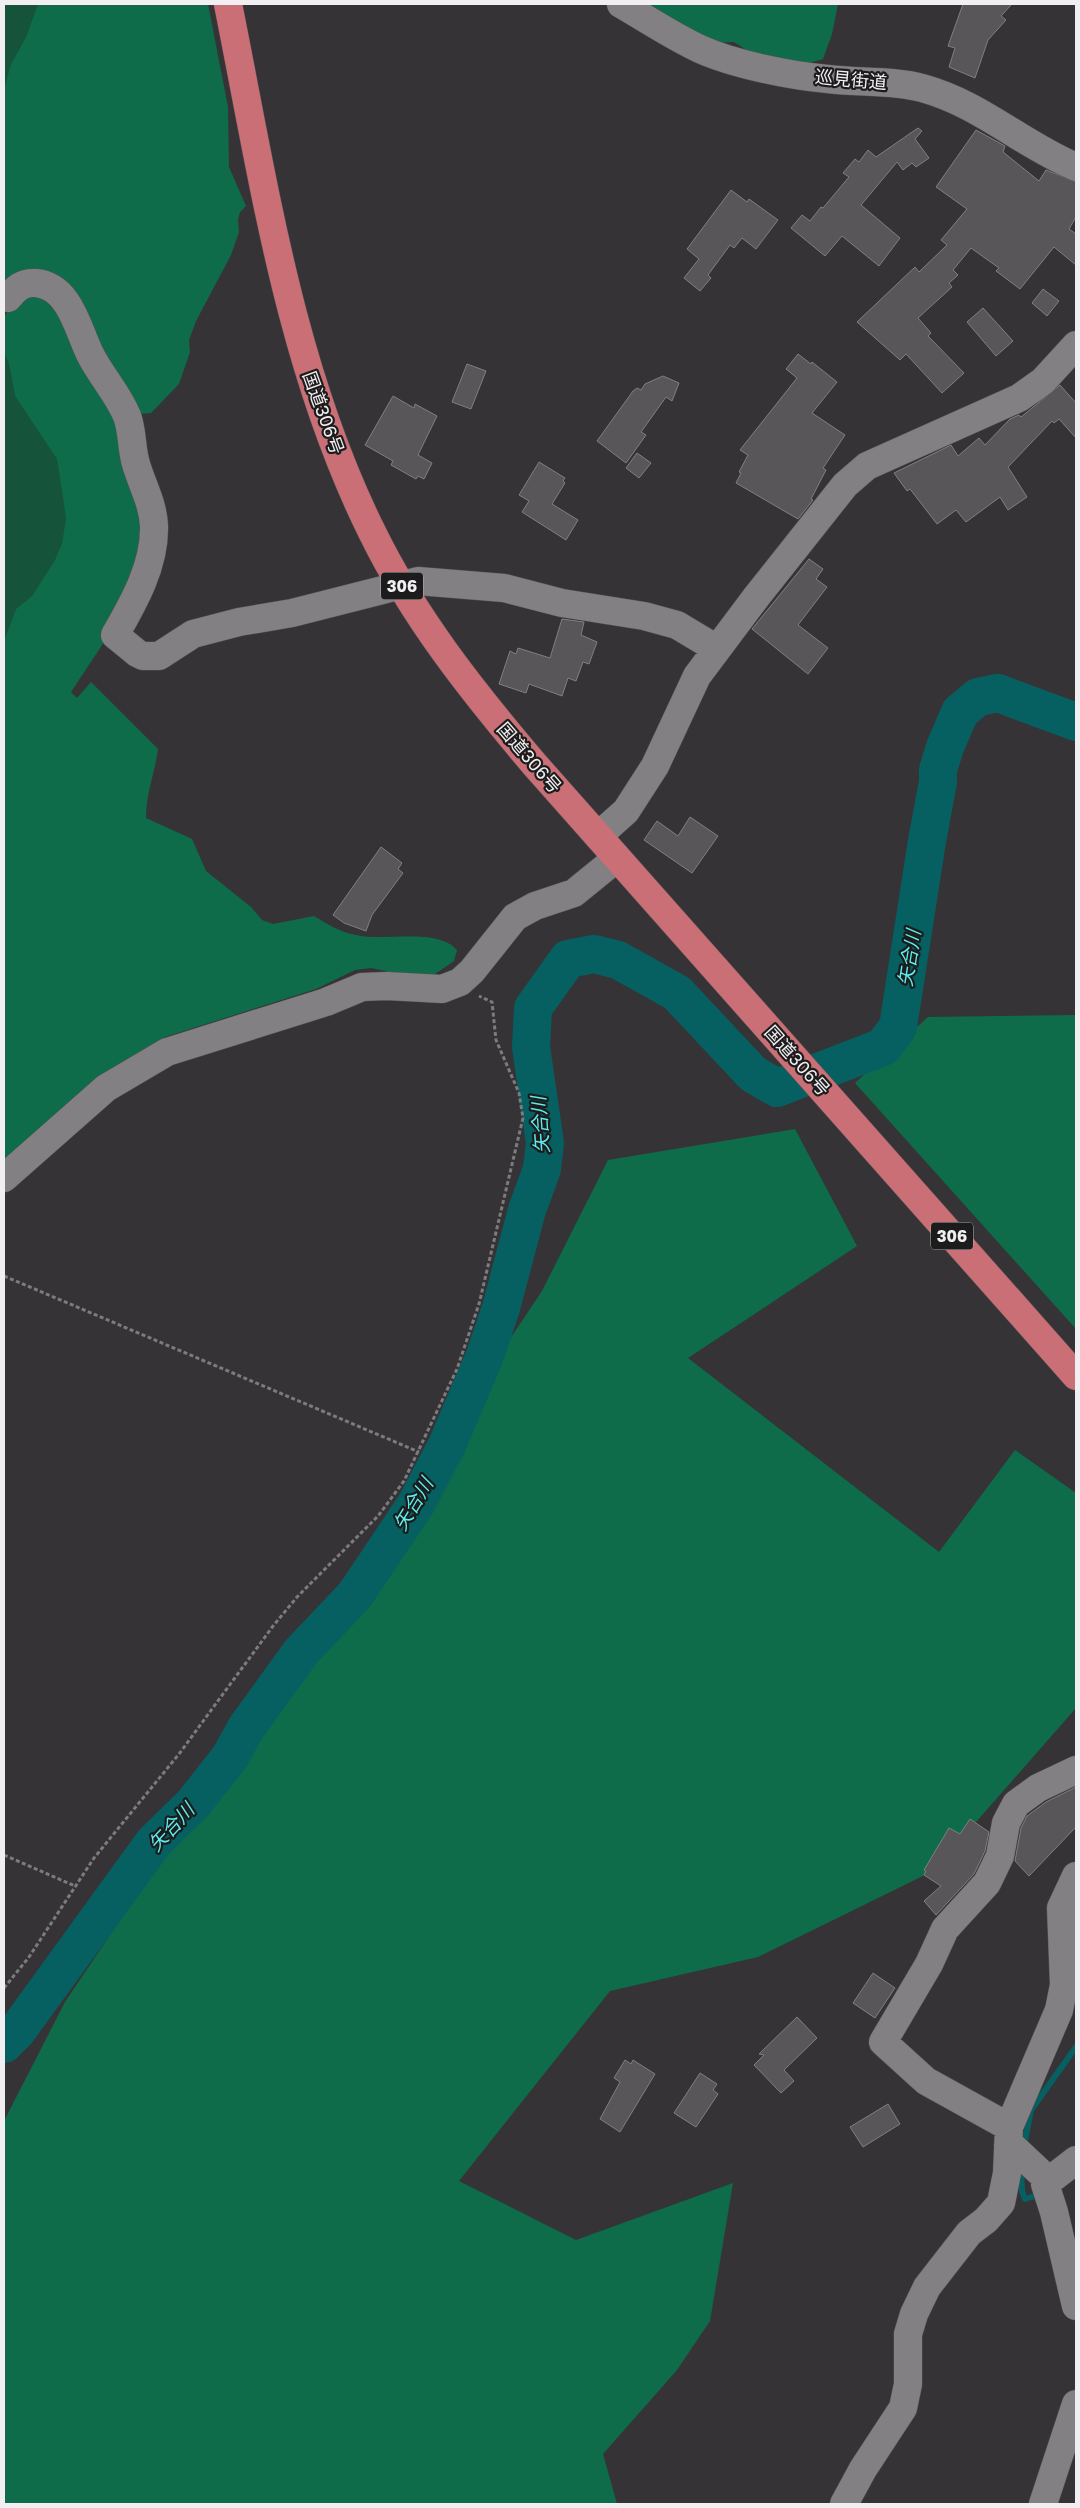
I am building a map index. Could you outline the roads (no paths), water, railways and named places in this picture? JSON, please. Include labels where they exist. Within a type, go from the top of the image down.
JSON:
[{"type":"highway","name":"国道306号","points":[[228,4],[285,281],[313,390],[351,488],[372,533],[401,584],[462,676],[535,765],[1076,1376]]},
{"type":"street","name":"巡見街道","points":[[621,4],[698,48],[728,60],[826,79],[898,84],[938,94],[979,111],[1004,125],[1032,145],[1076,167]]},
{"type":"street","points":[[8,298],[22,284],[34,283],[43,284],[61,295],[68,304],[90,355],[127,415],[132,431],[136,465],[153,510],[154,528],[151,552],[141,584],[115,635],[143,656],[159,656],[193,634],[240,622],[311,609],[418,581],[504,588],[562,604],[644,616],[677,625],[717,649]]},
{"type":"street","points":[[598,836],[626,811],[655,766],[697,676],[845,485],[867,466],[1019,398],[1043,380],[1076,345]]},
{"type":"street","points":[[4,1178],[106,1088],[167,1052],[326,1002],[362,987],[387,986],[442,989],[460,982],[472,971],[515,917],[535,906],[574,893],[617,858]]},
{"type":"street","points":[[1076,1770],[1038,1788],[1016,1804],[1006,1823],[1000,1856],[987,1883],[945,1929],[929,1964],[883,2042],[926,2081],[1029,2164],[1054,2178],[1076,2160]]},
{"type":"street","points":[[1076,1876],[1061,1908],[1064,1985],[1029,2164],[1076,2306]]},
{"type":"street","points":[[844,2504],[863,2469],[903,2408],[908,2384],[908,2334],[914,2314],[927,2287],[969,2233],[986,2220],[1001,2203],[1007,2172],[1029,2164]]},
{"type":"street","points":[[1043,2504],[1076,2404]]},
{"type":"waterway","name":"矢合川","points":[[4,2044],[17,2031],[154,1842],[193,1804],[230,1757],[246,1728],[301,1652],[355,1595],[416,1504],[447,1445],[484,1358],[501,1308],[527,1210],[542,1169],[545,1143],[531,1047],[533,1008],[568,959],[594,954],[618,960],[677,993],[753,1074],[777,1088],[883,1047],[898,1027],[938,782],[938,770],[945,747],[960,712],[978,697],[998,693],[1076,722]]},
{"type":"waterway","points":[[1024,2146],[1031,2110],[1076,2047]]},
{"type":"waterway","points":[[1021,2166],[1022,2191],[1025,2199],[1041,2194]]}]
